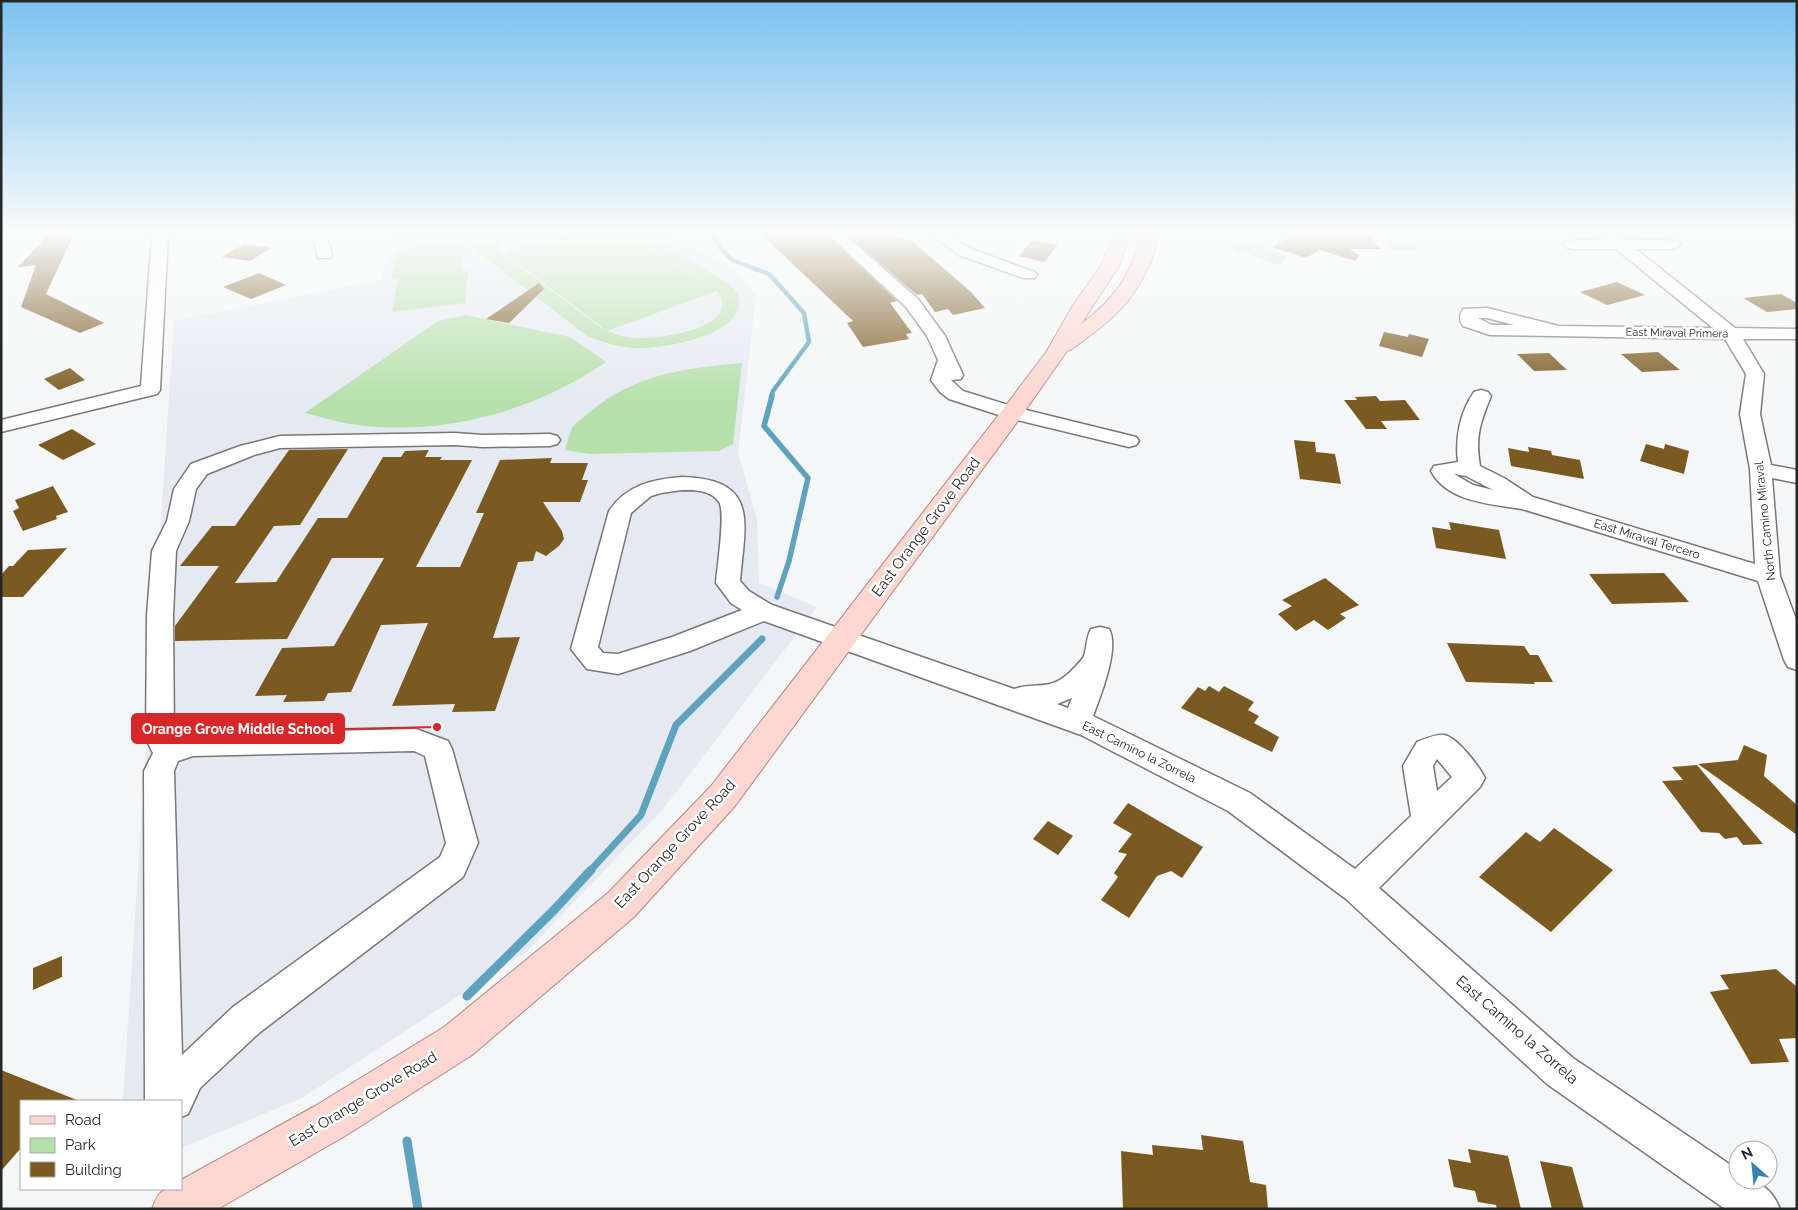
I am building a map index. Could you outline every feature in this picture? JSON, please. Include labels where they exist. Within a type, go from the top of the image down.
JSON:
[{"type":"main road","name":"East Orange Grove Road","points":[[174,1209],[330,1121],[458,1041],[621,905],[723,796],[1012,413],[1056,352],[1093,290]]},
{"type":"main road","name":"East Orange Grove Road","points":[[1056,352],[1114,308],[1126,290]]},
{"type":"street","points":[[1,426],[150,390],[156,290]]},
{"type":"street","points":[[897,290],[912,304],[936,336],[946,361],[941,380],[956,395],[1012,413],[1129,441]]},
{"type":"street","name":"North Camino Miraval","points":[[1678,290],[1731,334],[1755,374],[1750,414],[1761,469],[1768,576],[1797,660]]},
{"type":"street","name":"East Miraval Primera","points":[[1557,331],[1797,334]]},
{"type":"street","name":"East Miraval Tercero","points":[[1481,396],[1472,415],[1466,444],[1470,470],[1453,467],[1442,471],[1443,476],[1449,482],[1461,488],[1498,498],[1525,502],[1768,576]]},
{"type":"street","points":[[167,754],[160,739],[160,615],[164,551],[178,521],[185,489],[199,469],[247,450],[280,442],[454,439],[483,441],[550,440]]},
{"type":"street","points":[[1761,469],[1797,477]]},
{"type":"street","name":"East Camino la Zorrela","points":[[763,611],[681,644],[618,664],[596,662],[584,649],[620,511],[630,500],[646,490],[664,485],[683,483],[717,490],[728,498],[733,509],[728,582],[740,597],[763,611],[1006,696],[1105,733],[1239,802],[1357,889],[1560,1071],[1760,1209]]},
{"type":"street","points":[[1006,696],[1040,698],[1058,694],[1081,679],[1098,648],[1094,677],[1077,722]]},
{"type":"street","points":[[164,1100],[159,771],[167,754],[193,745],[416,740],[438,749],[462,843],[452,867],[246,1020],[187,1075],[174,1100]]},
{"type":"street","points":[[1357,889],[1427,819]]},
{"type":"street","points":[[164,1190],[164,1209]]},
{"type":"shaded area","points":[[328,290],[752,290],[756,295],[738,453],[757,519],[759,583],[817,607],[664,808],[525,953],[302,1098],[182,1148],[182,1100],[123,1100],[174,321]]},
{"type":"green space","points":[[396,290],[466,290],[465,303],[392,312]]},
{"type":"green space","points":[[528,290],[551,290],[606,331],[553,290],[735,290],[738,296],[738,310],[730,321],[716,331],[699,338],[661,346],[632,348],[587,336]],"holes":[[[717,291],[722,304],[719,315],[694,330],[645,338],[621,336],[607,331]]]},
{"type":"green space","points":[[466,315],[570,337],[606,362],[549,394],[487,416],[455,423],[423,427],[390,427],[351,424],[305,413],[438,321]]},
{"type":"green space","points":[[742,363],[733,444],[719,451],[590,454],[565,450],[572,428],[606,400],[624,389],[661,375],[700,367]]},
{"type":"building","points":[[27,290],[48,290],[46,294],[104,323],[80,333],[21,307]]},
{"type":"building","points":[[231,290],[272,290],[251,299]]},
{"type":"building","points":[[528,290],[542,290],[509,323],[486,319]]},
{"type":"building","points":[[821,290],[886,290],[897,301],[890,303],[912,333],[906,334],[909,339],[863,347],[847,323],[853,321]]},
{"type":"building","points":[[912,290],[969,290],[985,308],[953,315],[948,309],[935,312],[922,294],[917,295]]},
{"type":"building","points":[[1635,290],[1645,295],[1607,305],[1580,292]]},
{"type":"building","points":[[1781,294],[1797,303],[1797,309],[1767,312],[1743,298]]},
{"type":"building","points":[[1384,332],[1408,337],[1409,334],[1429,339],[1422,357],[1379,346]]},
{"type":"building","points":[[1658,352],[1680,370],[1642,372],[1621,354]]},
{"type":"building","points":[[1549,353],[1567,370],[1534,371],[1517,354]]},
{"type":"building","points":[[70,368],[85,380],[59,390],[44,379]]},
{"type":"building","points":[[1376,396],[1380,401],[1405,400],[1420,420],[1381,421],[1387,429],[1366,429],[1344,400],[1357,400],[1355,397]]},
{"type":"building","points":[[72,429],[96,444],[63,460],[38,445]]},
{"type":"building","points":[[1294,440],[1315,442],[1316,452],[1335,454],[1341,484],[1300,479]]},
{"type":"building","points":[[1646,444],[1664,449],[1665,444],[1689,451],[1684,474],[1640,461]]},
{"type":"building","points":[[1528,447],[1551,451],[1552,455],[1580,460],[1584,479],[1511,466],[1508,448],[1529,452]]},
{"type":"building","points":[[348,449],[300,525],[274,526],[235,583],[276,582],[318,518],[347,518],[383,457],[401,457],[405,451],[429,450],[425,457],[442,457],[440,460],[472,460],[416,567],[460,567],[484,513],[476,513],[500,460],[552,458],[550,463],[588,463],[582,480],[588,480],[580,502],[543,502],[562,531],[564,539],[559,546],[546,556],[536,551],[533,561],[518,562],[493,638],[520,637],[495,711],[452,712],[455,704],[392,706],[428,623],[381,625],[351,692],[328,693],[324,701],[283,702],[287,695],[255,696],[282,648],[334,646],[384,558],[332,558],[287,639],[175,641],[175,626],[219,566],[180,566],[212,526],[235,526],[289,450]]},
{"type":"building","points":[[53,486],[68,512],[56,516],[57,519],[23,531],[13,511],[19,508],[15,500]]},
{"type":"building","points":[[1449,522],[1499,530],[1506,559],[1436,548],[1432,527],[1451,530]]},
{"type":"building","points":[[67,548],[23,597],[1,597],[1,575],[9,566],[13,566],[28,550]]},
{"type":"building","points":[[1664,573],[1689,602],[1612,604],[1589,574]]},
{"type":"building","points":[[1325,578],[1359,605],[1340,614],[1346,618],[1328,630],[1314,620],[1296,631],[1278,614],[1292,606],[1282,600]]},
{"type":"building","points":[[1447,643],[1524,646],[1530,655],[1538,655],[1553,682],[1534,682],[1535,684],[1466,682]]},
{"type":"building","points":[[1209,686],[1219,692],[1224,686],[1254,702],[1248,710],[1259,716],[1254,723],[1279,737],[1272,752],[1181,708],[1198,687],[1205,691]]},
{"type":"building","points":[[1744,745],[1767,755],[1764,776],[1797,805],[1797,835],[1698,764],[1738,760]]},
{"type":"building","points":[[1697,765],[1763,844],[1743,845],[1737,837],[1725,839],[1719,833],[1701,832],[1662,781],[1683,780],[1672,767]]},
{"type":"building","points":[[1128,803],[1203,847],[1182,878],[1171,871],[1157,876],[1129,918],[1101,900],[1118,877],[1114,873],[1127,854],[1118,852],[1132,834],[1113,823]]},
{"type":"building","points":[[1048,821],[1073,836],[1058,855],[1033,839]]},
{"type":"building","points":[[1554,828],[1613,870],[1551,932],[1479,877],[1526,832],[1540,842]]},
{"type":"building","points":[[62,956],[62,977],[33,990],[33,968]]},
{"type":"building","points":[[1776,969],[1797,987],[1797,1038],[1779,1039],[1789,1062],[1751,1064],[1710,992],[1729,989],[1720,975]]},
{"type":"building","points":[[1,1070],[77,1100],[20,1100],[20,1149],[1,1171]]},
{"type":"building","points":[[1201,1135],[1243,1141],[1250,1182],[1266,1185],[1268,1209],[1123,1209],[1121,1151],[1153,1155],[1152,1145],[1203,1150]]},
{"type":"building","points":[[1468,1149],[1508,1156],[1521,1209],[1497,1209],[1496,1205],[1478,1202],[1475,1191],[1454,1187],[1448,1159],[1471,1163]]},
{"type":"building","points":[[1540,1161],[1572,1167],[1584,1209],[1552,1209]]},
{"type":"waterway","points":[[771,397],[773,391],[809,342],[804,313],[784,290]]},
{"type":"waterway","points":[[772,396],[764,426],[808,478],[789,561],[777,597]]},
{"type":"waterway","points":[[590,871],[641,815],[676,725],[762,639]]},
{"type":"waterway","points":[[467,996],[554,910],[591,870]]},
{"type":"waterway","points":[[407,1141],[418,1209]]},
{"type":"place","name":"Orange Grove Middle School","points":[[437,727]]}]
